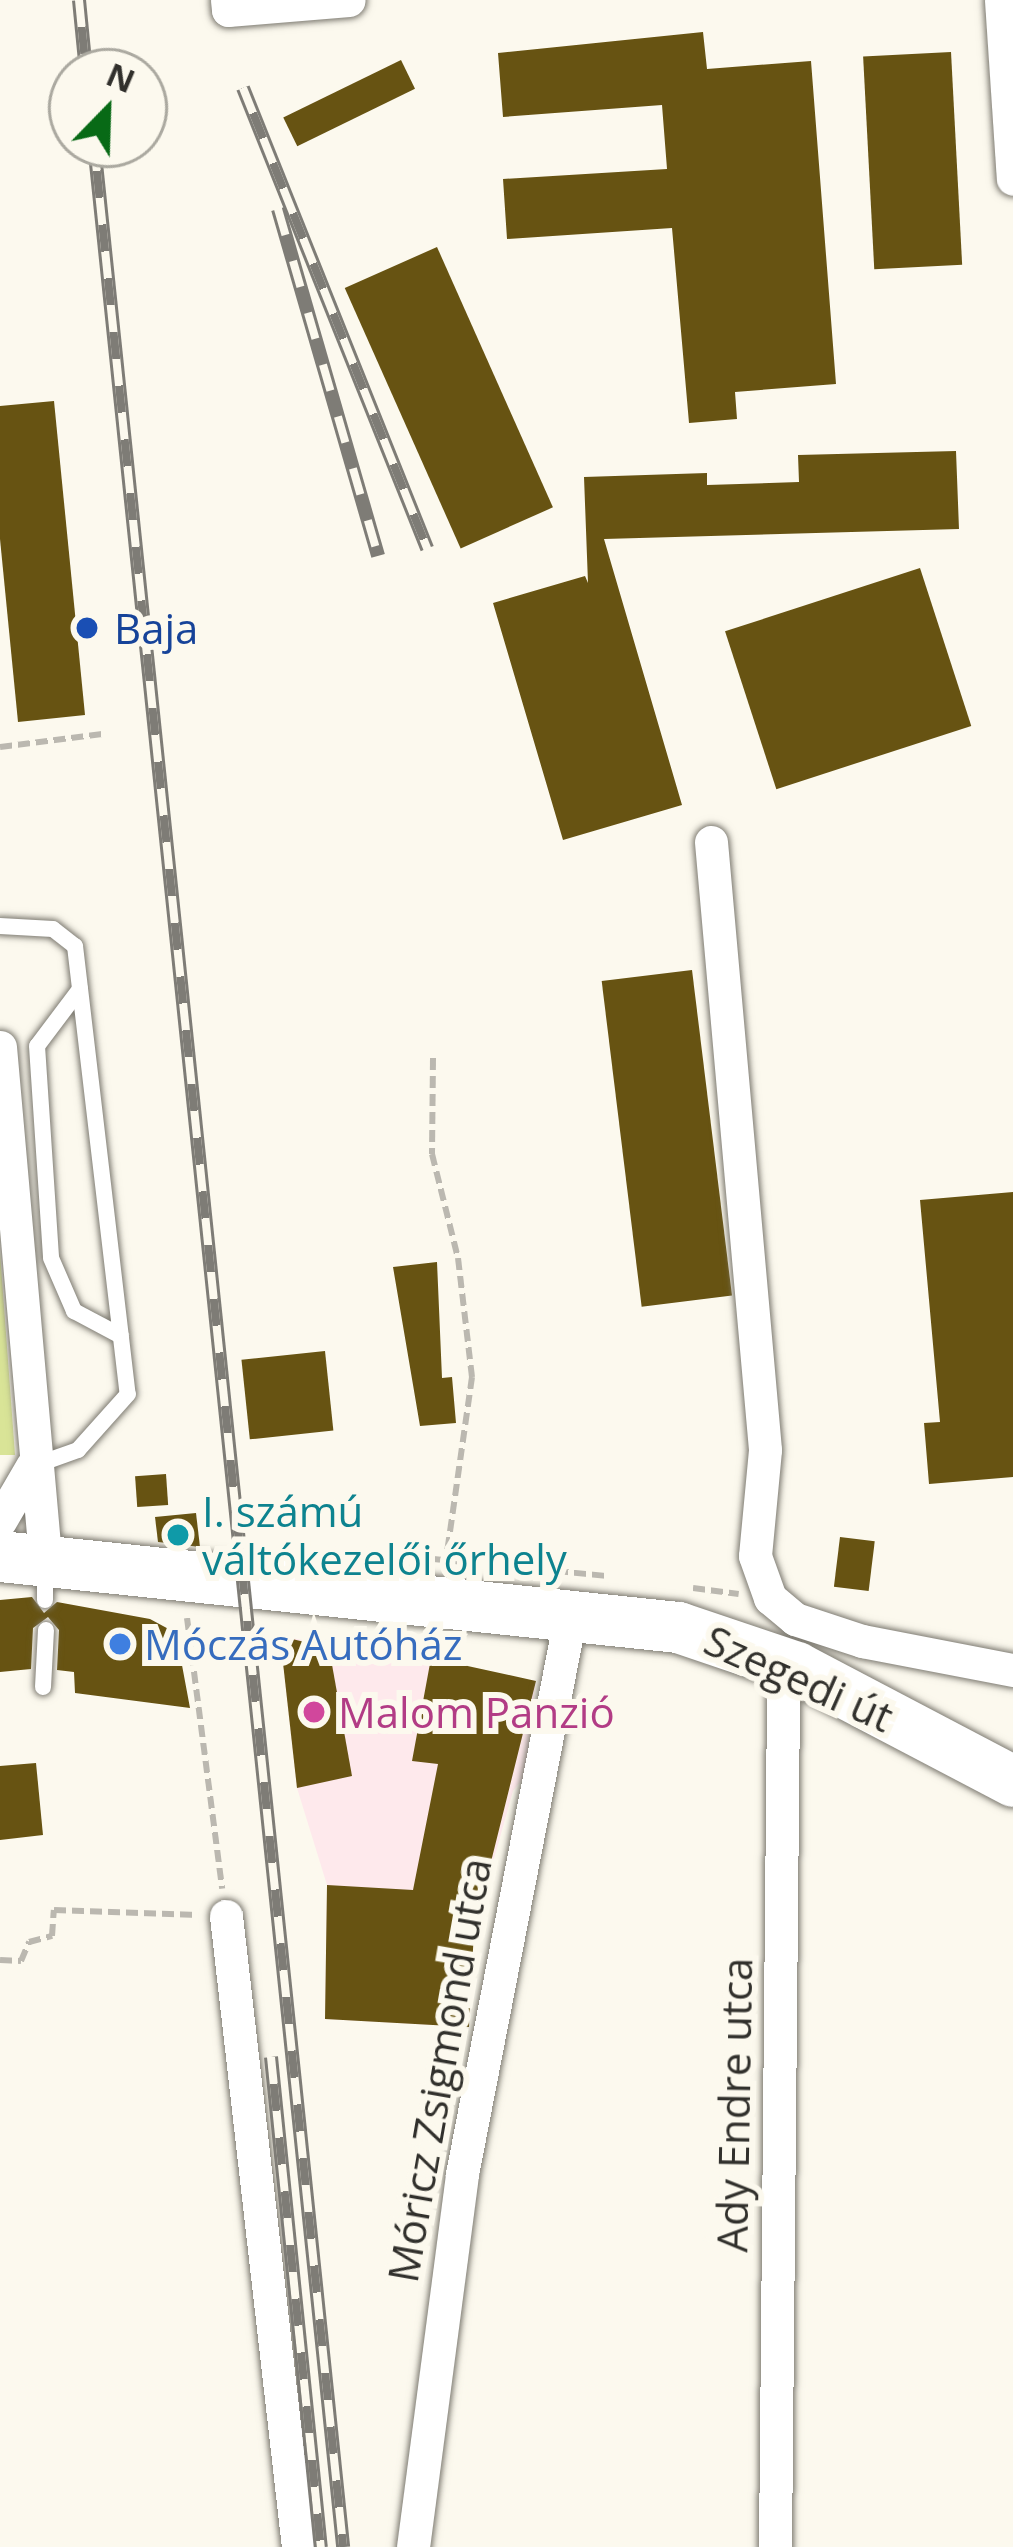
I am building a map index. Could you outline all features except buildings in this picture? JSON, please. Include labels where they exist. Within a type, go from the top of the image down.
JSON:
[{"type":"main road","name":"Szegedi út","points":[[30,1571],[440,1598],[678,1627],[796,1667],[1013,1781]]},
{"type":"street","points":[[228,5],[349,0]]},
{"type":"street","points":[[1001,0],[1013,179]]},
{"type":"street","points":[[711,842],[765,1450],[755,1556],[770,1598],[795,1619],[862,1641],[1013,1670]]},
{"type":"street","points":[[0,1047],[32,1466],[30,1571]]},
{"type":"street","points":[[0,1521],[32,1466]]},
{"type":"street","name":"Móricz Zsigmond utca","points":[[412,2547],[462,2174],[571,1612]]},
{"type":"street","name":"Ady Endre utca","points":[[776,2547],[783,1695],[796,1667]]},
{"type":"street","points":[[226,1916],[298,2547]]},
{"type":"lane","points":[[0,926],[53,929],[75,946],[128,1394],[78,1450],[32,1466]]},
{"type":"lane","points":[[80,989],[38,1046],[50,1258],[74,1311],[121,1336]]},
{"type":"lane","points":[[43,1687],[46,1630]]},
{"type":"path","points":[[0,747],[102,734]]},
{"type":"path","points":[[433,1058],[432,1154],[458,1258],[472,1377],[440,1598]]},
{"type":"path","points":[[0,1960],[21,1960],[29,1942],[52,1936],[54,1910],[226,1916],[191,1624],[179,1607]]},
{"type":"shaded area","points":[[280,1636],[536,1681],[525,1776],[513,1791],[474,1930],[469,2027],[325,2019],[327,1885],[297,1788]]},
{"type":"green space","points":[[0,1252],[15,1455],[0,1455]]},
{"type":"railway","points":[[79,0],[84,48]]},
{"type":"railway","points":[[243,88],[427,549]]},
{"type":"railway","points":[[96,168],[343,2547]]},
{"type":"railway","points":[[278,209],[378,556]]},
{"type":"railway","points":[[271,2057],[321,2547]]},
{"type":"place","name":"Baja","points":[[87,628]]},
{"type":"place","name":"I. számú váltókezelői őrhely","points":[[178,1535]]},
{"type":"place","name":"Móczás Autóház","points":[[120,1644]]},
{"type":"place","name":"Malom Panzió","points":[[314,1712]]}]
